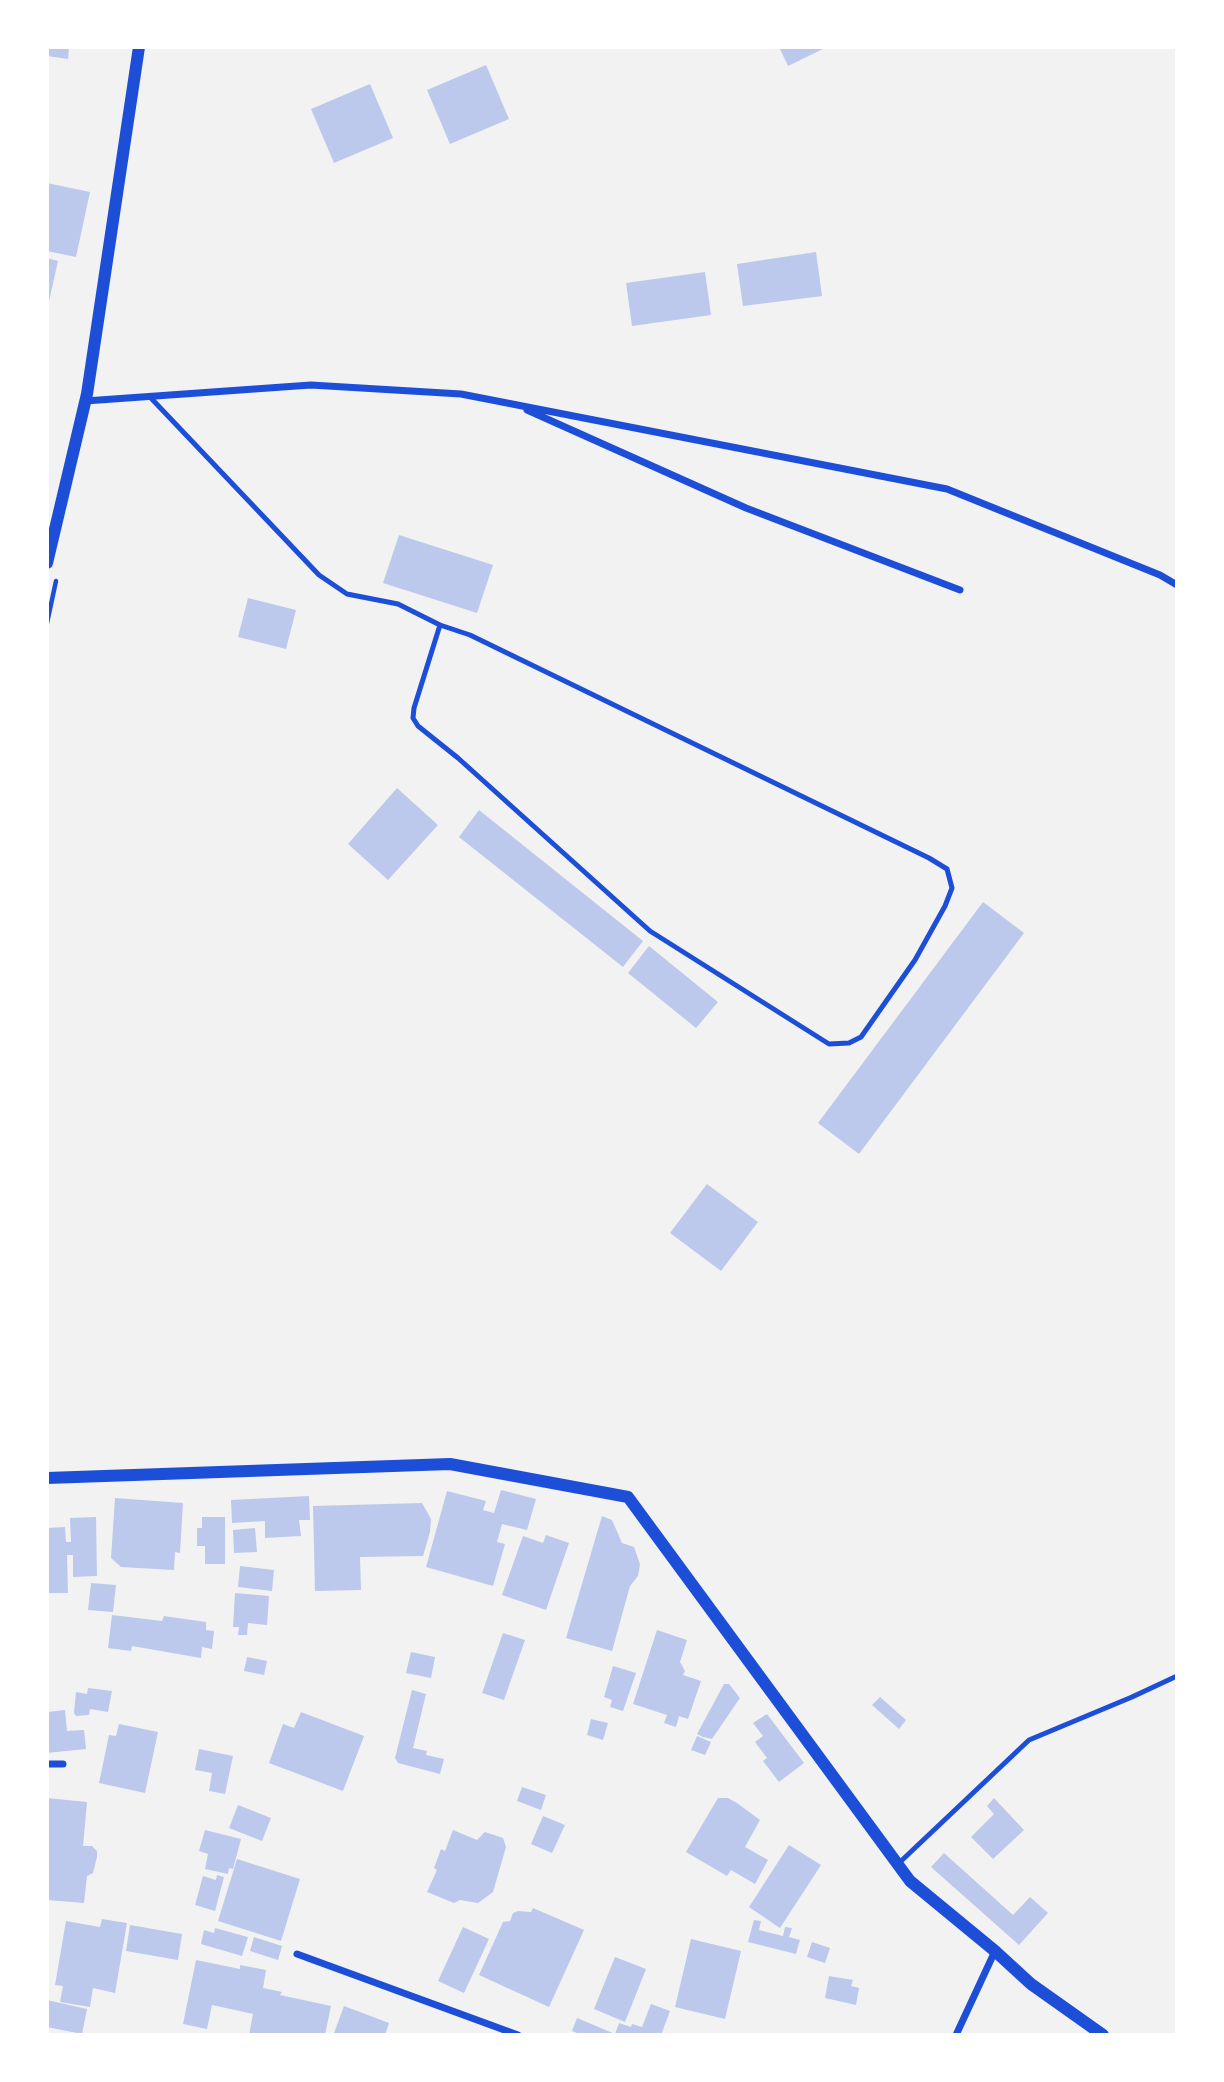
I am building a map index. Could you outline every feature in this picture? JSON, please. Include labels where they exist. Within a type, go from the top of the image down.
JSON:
[{"type":"street","points":[[47,563],[85,401],[139,47]]},
{"type":"street","points":[[85,401],[310,385],[461,394],[947,489],[1160,575],[1177,585]]},
{"type":"street","points":[[513,404],[746,508],[960,590]]},
{"type":"street","points":[[47,1478],[450,1464],[628,1497],[910,1881],[1031,1984],[1103,2035]]},
{"type":"street","points":[[47,1764],[63,1764]]},
{"type":"street","points":[[958,2034],[995,1951]]},
{"type":"street","points":[[297,1954],[518,2035]]},
{"type":"lane","points":[[149,396],[319,575],[347,594],[398,604],[440,625],[482,641],[947,869],[952,887],[945,906],[915,960],[861,1037],[849,1043],[829,1044],[650,931],[458,758],[418,726],[413,718],[414,708],[440,625]]},
{"type":"lane","points":[[899,1863],[1029,1740],[1177,1676]]},
{"type":"building","points":[[47,47],[69,47],[68,59],[47,56]]},
{"type":"building","points":[[779,47],[827,47],[788,66]]},
{"type":"building","points":[[486,65],[509,119],[450,144],[427,90]]},
{"type":"building","points":[[370,84],[393,138],[334,163],[311,109]]},
{"type":"building","points":[[47,183],[90,192],[76,257],[47,251]]},
{"type":"building","points":[[816,252],[822,296],[743,306],[737,264]]},
{"type":"building","points":[[47,258],[58,261],[48,306],[47,306]]},
{"type":"building","points":[[705,272],[711,315],[632,326],[626,283]]},
{"type":"building","points":[[399,535],[493,565],[477,613],[383,583]]},
{"type":"building","points":[[248,598],[296,610],[286,649],[238,637]]},
{"type":"building","points":[[397,788],[438,825],[388,880],[348,844]]},
{"type":"building","points":[[479,810],[643,941],[623,967],[459,837]]},
{"type":"building","points":[[983,902],[1024,933],[859,1154],[818,1123]]},
{"type":"building","points":[[649,946],[718,1002],[696,1028],[628,973]]},
{"type":"building","points":[[707,1184],[758,1222],[721,1271],[670,1233]]},
{"type":"building","points":[[501,1490],[536,1499],[527,1530],[502,1524],[497,1542],[505,1544],[493,1586],[426,1567],[447,1491],[486,1501],[483,1510],[494,1513]]},
{"type":"building","points":[[309,1496],[310,1520],[299,1520],[301,1536],[265,1538],[265,1521],[232,1523],[231,1500]]},
{"type":"building","points":[[115,1498],[183,1503],[180,1553],[175,1552],[174,1570],[121,1567],[111,1558]]},
{"type":"building","points":[[422,1503],[431,1519],[423,1556],[360,1557],[361,1590],[315,1591],[313,1506]]},
{"type":"building","points":[[602,1516],[612,1520],[622,1543],[634,1547],[640,1564],[638,1576],[630,1586],[612,1651],[566,1638]]},
{"type":"building","points":[[96,1517],[97,1576],[73,1577],[73,1555],[67,1555],[68,1593],[47,1593],[47,1528],[65,1527],[66,1542],[71,1542],[70,1518]]},
{"type":"building","points":[[202,1517],[225,1517],[225,1564],[205,1564],[205,1546],[197,1546],[197,1528],[202,1528]]},
{"type":"building","points":[[255,1528],[257,1552],[234,1553],[233,1530]]},
{"type":"building","points":[[546,1535],[569,1543],[546,1610],[502,1595],[523,1536],[543,1543]]},
{"type":"building","points":[[240,1566],[274,1570],[272,1591],[238,1587]]},
{"type":"building","points":[[91,1583],[116,1585],[113,1612],[88,1610]]},
{"type":"building","points":[[235,1593],[269,1596],[267,1625],[248,1623],[247,1635],[238,1635],[239,1627],[233,1627]]},
{"type":"building","points":[[112,1615],[162,1621],[164,1616],[206,1622],[206,1630],[214,1631],[212,1649],[202,1647],[201,1658],[132,1646],[131,1651],[108,1648]]},
{"type":"building","points":[[657,1630],[687,1640],[680,1662],[685,1671],[683,1675],[701,1681],[688,1719],[679,1716],[676,1727],[664,1723],[667,1715],[633,1704]]},
{"type":"building","points":[[503,1633],[525,1640],[504,1700],[482,1693]]},
{"type":"building","points":[[411,1652],[435,1657],[431,1678],[406,1673]]},
{"type":"building","points":[[247,1657],[267,1661],[264,1675],[244,1671]]},
{"type":"building","points":[[613,1666],[636,1673],[623,1711],[610,1707],[612,1700],[604,1697]]},
{"type":"building","points":[[724,1684],[729,1684],[740,1698],[712,1739],[703,1737],[697,1734]]},
{"type":"building","points":[[88,1688],[112,1691],[108,1712],[90,1709],[89,1715],[76,1716],[76,1692],[87,1694]]},
{"type":"building","points":[[412,1690],[426,1694],[413,1748],[427,1751],[426,1755],[444,1759],[440,1774],[398,1763],[395,1758]]},
{"type":"building","points":[[880,1697],[906,1720],[899,1729],[872,1705]]},
{"type":"building","points":[[65,1710],[67,1731],[84,1730],[86,1749],[47,1753],[47,1712]]},
{"type":"building","points":[[301,1712],[364,1736],[343,1791],[269,1763],[283,1724],[294,1728]]},
{"type":"building","points":[[767,1714],[804,1763],[779,1782],[763,1761],[767,1758],[755,1742],[763,1736],[753,1723]]},
{"type":"building","points":[[591,1719],[608,1723],[603,1740],[587,1735]]},
{"type":"building","points":[[119,1724],[158,1732],[145,1793],[99,1783],[109,1735],[116,1736]]},
{"type":"building","points":[[697,1736],[711,1742],[705,1755],[691,1750]]},
{"type":"building","points":[[199,1749],[233,1756],[225,1794],[209,1791],[212,1773],[195,1770]]},
{"type":"building","points":[[522,1787],[546,1795],[541,1810],[517,1801]]},
{"type":"building","points":[[47,1798],[87,1802],[83,1846],[92,1846],[97,1851],[97,1857],[93,1873],[87,1876],[84,1903],[47,1900]]},
{"type":"building","points":[[718,1798],[728,1798],[760,1820],[745,1847],[768,1860],[755,1884],[731,1870],[727,1876],[686,1852]]},
{"type":"building","points":[[994,1798],[1024,1830],[993,1859],[971,1837],[994,1814],[987,1806]]},
{"type":"building","points":[[238,1805],[271,1818],[262,1841],[229,1828]]},
{"type":"building","points":[[543,1816],[565,1825],[552,1853],[531,1844]]},
{"type":"building","points":[[205,1830],[241,1839],[233,1869],[229,1868],[228,1874],[205,1869],[208,1854],[199,1851]]},
{"type":"building","points":[[453,1830],[477,1840],[485,1832],[503,1838],[506,1847],[493,1892],[478,1903],[460,1900],[454,1903],[427,1892],[437,1870],[434,1868],[441,1849],[445,1851]]},
{"type":"building","points":[[789,1845],[821,1865],[780,1928],[749,1907]]},
{"type":"building","points":[[944,1853],[1013,1915],[1030,1897],[1048,1913],[1019,1945],[931,1867]]},
{"type":"building","points":[[237,1859],[300,1879],[281,1941],[218,1921]]},
{"type":"building","points":[[217,1875],[224,1877],[215,1911],[195,1905],[203,1876],[216,1880]]},
{"type":"building","points":[[533,1908],[584,1930],[549,2007],[479,1975],[503,1922],[510,1921],[513,1913],[531,1912]]},
{"type":"building","points":[[102,1919],[127,1923],[115,1993],[93,1988],[90,2007],[60,2002],[63,1986],[55,1985],[66,1921],[100,1927]]},
{"type":"building","points":[[754,1920],[761,1921],[759,1930],[783,1936],[785,1927],[792,1928],[789,1937],[800,1940],[796,1954],[748,1942]]},
{"type":"building","points":[[130,1925],[182,1934],[178,1960],[126,1951]]},
{"type":"building","points":[[463,1927],[489,1939],[464,1993],[438,1981]]},
{"type":"building","points":[[215,1928],[248,1937],[242,1956],[201,1944],[204,1930],[214,1933]]},
{"type":"building","points":[[254,1937],[282,1946],[278,1960],[250,1951]]},
{"type":"building","points":[[691,1939],[741,1951],[725,2019],[675,2007]]},
{"type":"building","points":[[812,1942],[830,1948],[825,1963],[807,1957]]},
{"type":"building","points":[[615,1957],[646,1969],[625,2022],[594,2009]]},
{"type":"building","points":[[196,1960],[240,1969],[240,1965],[266,1970],[263,1988],[282,1992],[280,1995],[331,2006],[325,2035],[249,2035],[253,2014],[212,2005],[207,2029],[183,2024]]},
{"type":"building","points":[[829,1976],[853,1980],[851,1986],[859,1988],[856,2005],[825,1998]]},
{"type":"building","points":[[47,2000],[87,2009],[82,2034],[47,2027]]},
{"type":"building","points":[[651,2004],[670,2011],[661,2035],[582,2035],[572,2031],[577,2018],[615,2034],[619,2023],[642,2027]]},
{"type":"building","points":[[344,2006],[389,2023],[385,2035],[334,2033]]}]
